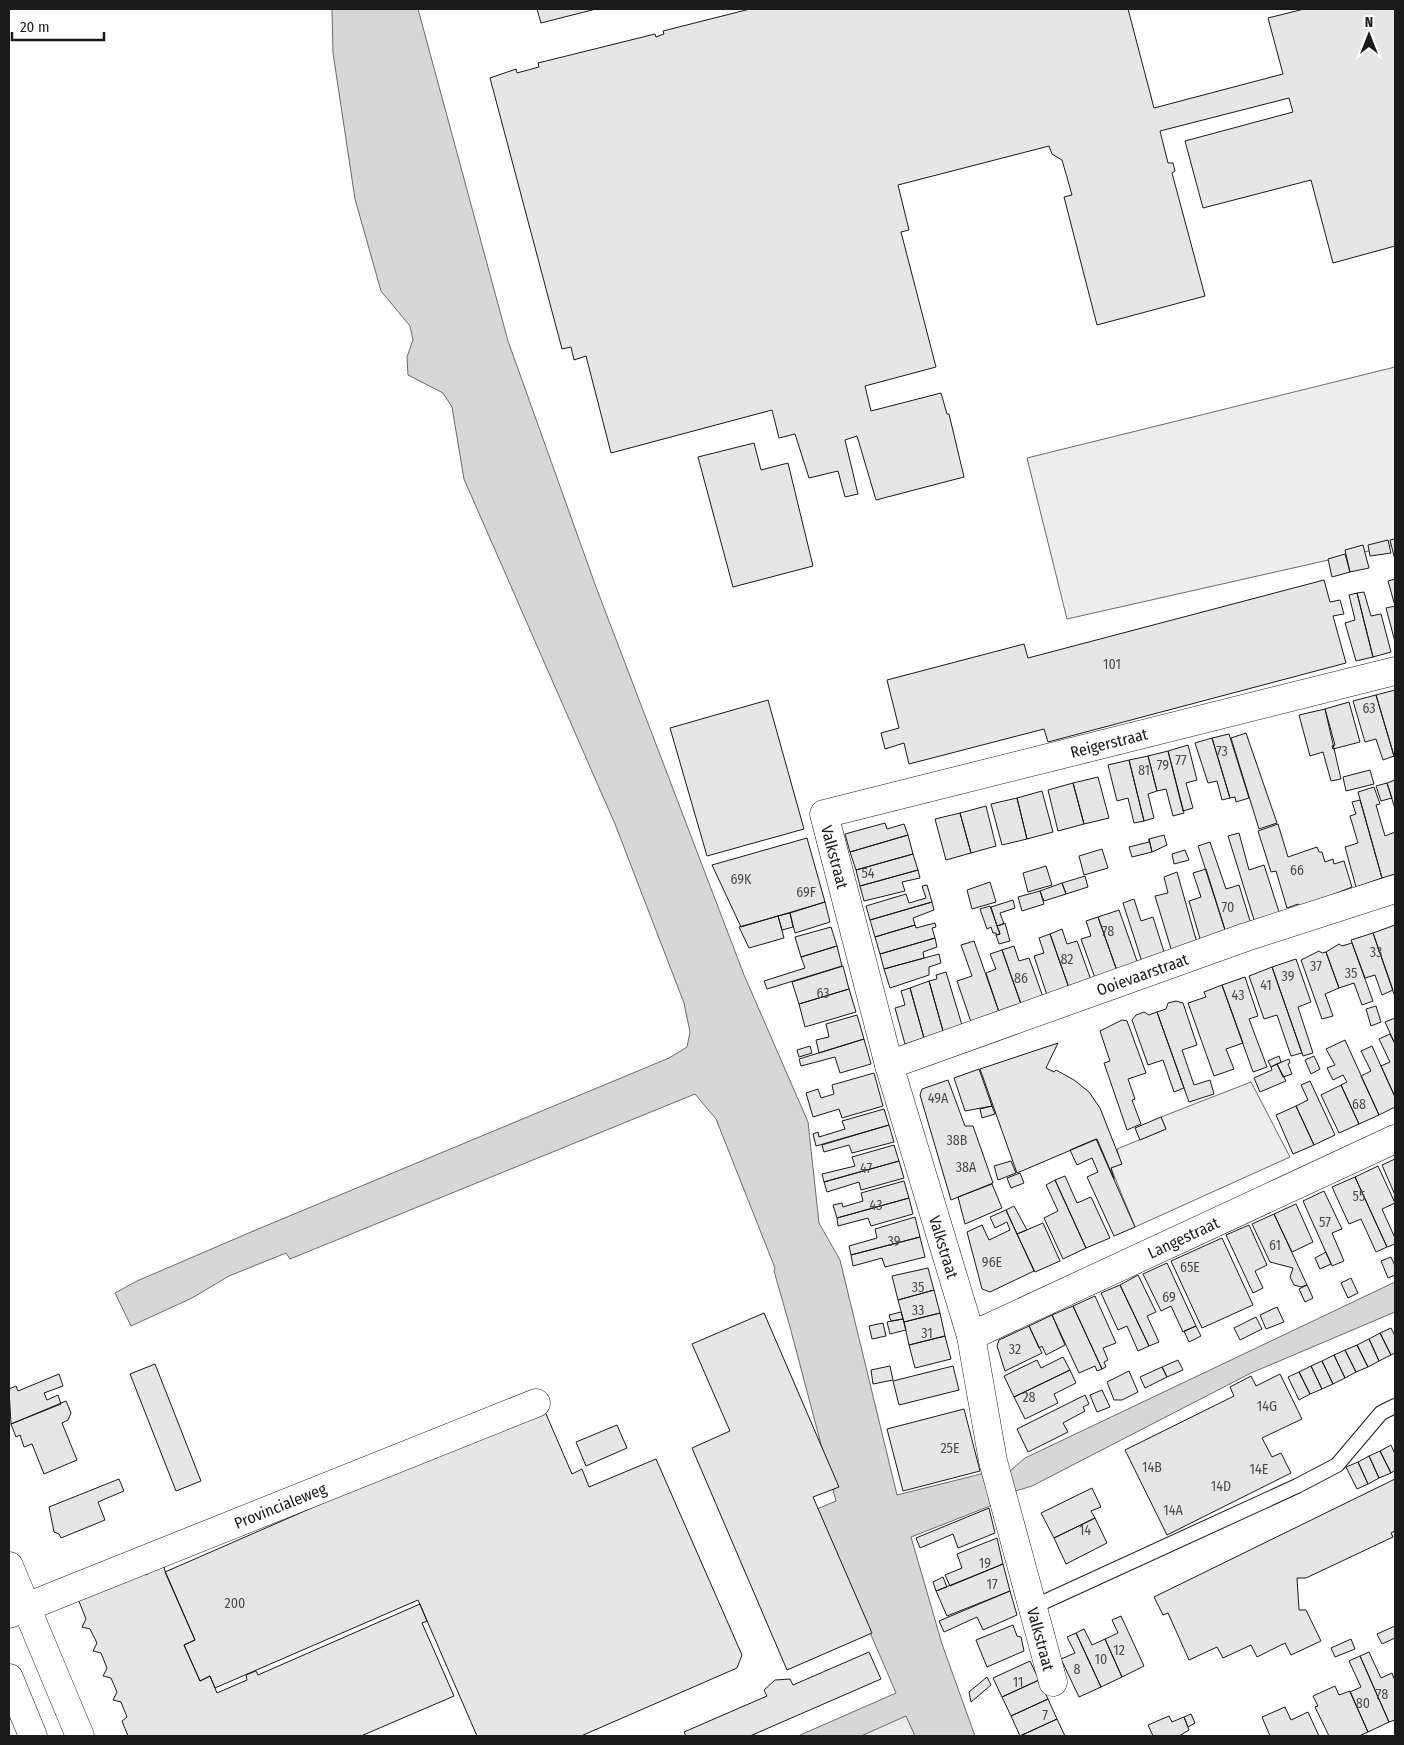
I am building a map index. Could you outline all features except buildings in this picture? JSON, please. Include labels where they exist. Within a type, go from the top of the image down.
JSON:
[{"type":"street","name":"Reigerstraat","points":[[824,814],[1395,671]]},
{"type":"street","name":"Valkstraat","points":[[824,814],[890,1065],[971,1336],[993,1461],[1053,1682]]},
{"type":"street","name":"Ooievaarstraat","points":[[890,1065],[1246,937],[1395,889]]},
{"type":"street","name":"Langestraat","points":[[971,1336],[1395,1139]]},
{"type":"street","name":"Provincialeweg","points":[[18,1610],[536,1403]]},
{"type":"street","points":[[9,1566],[18,1610],[80,1736]]},
{"type":"street","points":[[9,1678],[34,1736]]},
{"type":"lane","points":[[1033,1607],[1297,1486],[1337,1465],[1382,1413],[1395,1406]]},
{"type":"shaded area","points":[[332,9],[418,9],[508,341],[596,587],[744,975],[808,1122],[819,1223],[840,1260],[897,1495],[989,1472],[1010,1471],[1025,1458],[1395,1282],[1395,1312],[1251,1373],[1032,1486],[999,1496],[990,1506],[911,1537],[942,1644],[975,1736],[915,1736],[906,1716],[861,1736],[798,1736],[896,1693],[817,1509],[836,1501],[774,1271],[775,1268],[716,1119],[695,1094],[290,1259],[286,1253],[229,1276],[192,1298],[131,1326],[115,1293],[137,1281],[251,1232],[669,1058],[687,1047],[690,1032],[684,1003],[615,824],[464,479],[452,407],[443,393],[408,375],[407,357],[413,340],[410,326],[381,291],[355,199],[333,53]]},
{"type":"shaded area","points":[[1395,367],[1395,545],[1067,619],[1027,458]]},
{"type":"shaded area","points":[[1251,1082],[1290,1157],[1135,1227],[1111,1168],[1121,1164],[1117,1149],[1166,1129],[1161,1117]]},
{"type":"shaded area","points":[[907,1716],[915,1736],[831,1736]]}]
